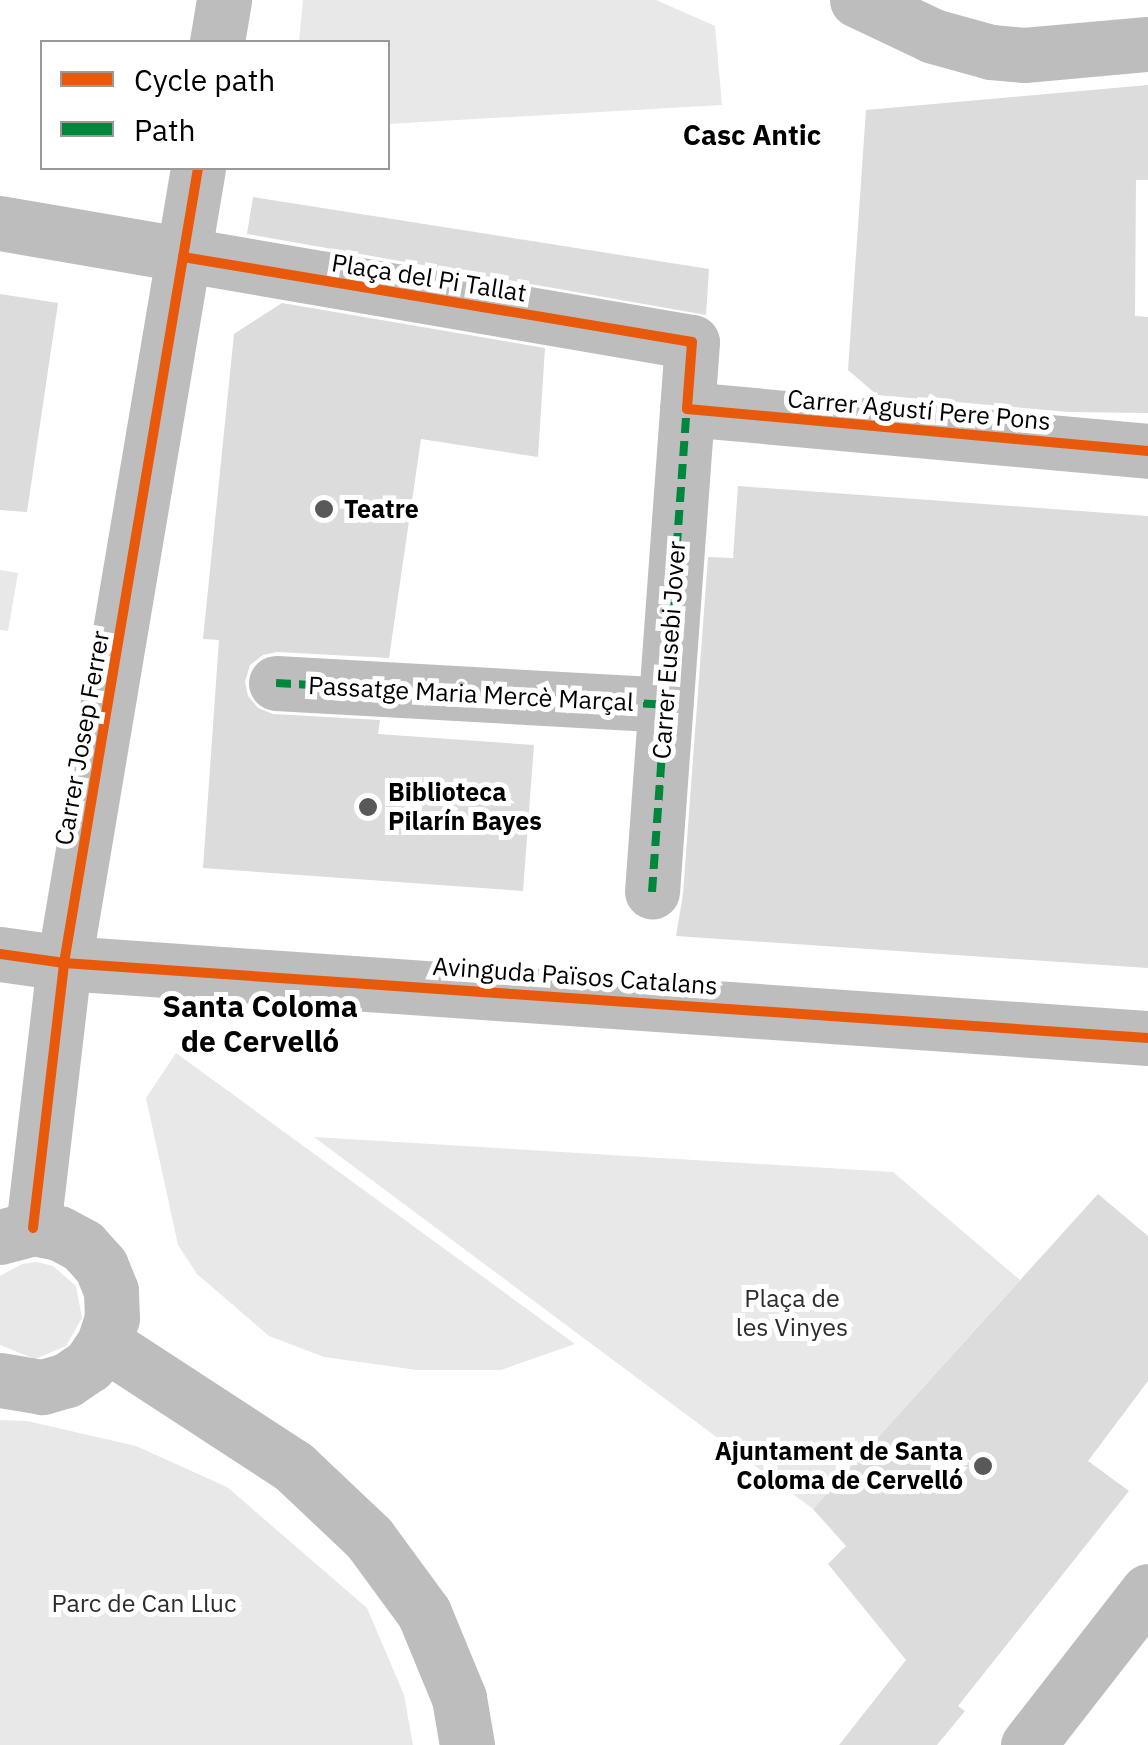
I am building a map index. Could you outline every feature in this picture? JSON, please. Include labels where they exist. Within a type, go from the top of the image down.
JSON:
[{"type":"street","points":[[217,40],[224,0]]},
{"type":"street","points":[[857,0],[932,36],[991,52],[1024,55],[1148,44]]},
{"type":"street","points":[[0,224],[183,257],[198,170]]},
{"type":"street","name":"Plaça del Pi Tallat","points":[[183,257],[692,342],[686,409]]},
{"type":"street","name":"Carrer Josep Ferrer","points":[[16,1233],[183,257]]},
{"type":"street","name":"Carrer Agustí Pere Pons","points":[[686,409],[1148,452]]},
{"type":"street","name":"Carrer Eusebi Jover","points":[[652,892],[686,409]]},
{"type":"street","name":"Passatge Maria Mercè Marçal","points":[[276,683],[665,705]]},
{"type":"street","name":"Avinguda Països Catalans","points":[[0,954],[64,963],[1148,1038]]},
{"type":"street","points":[[0,1380],[42,1387],[68,1380],[89,1365],[104,1343],[112,1318],[111,1291],[101,1266],[83,1246],[60,1233],[16,1233]]},
{"type":"street","points":[[104,1343],[294,1467],[369,1538],[424,1613],[460,1698],[466,1745]]},
{"type":"street","points":[[1028,1745],[1148,1591]]},
{"type":"green space","points":[[303,0],[656,0],[715,26],[722,105],[390,124],[390,40],[299,40]]},
{"type":"green space","points":[[0,570],[18,573],[8,631],[0,630]]},
{"type":"green space","points":[[176,1053],[575,1344],[501,1370],[417,1370],[324,1357],[269,1336],[197,1274],[178,1245],[146,1098]]},
{"type":"green space","name":"Plaça de les Vinyes","points":[[314,1137],[893,1172],[1020,1280],[813,1509]]},
{"type":"green space","points":[[22,1264],[53,1266],[76,1286],[82,1318],[66,1346],[35,1359],[0,1345],[0,1276]]},
{"type":"green space","name":"Parc de Can Lluc","points":[[0,1420],[27,1421],[136,1446],[227,1487],[367,1608],[404,1695],[413,1745],[0,1745]]},
{"type":"building","points":[[1148,85],[1148,180],[1136,180],[1135,316],[1148,317],[1148,413],[1068,412],[877,395],[848,370],[866,110]]},
{"type":"building","points":[[253,197],[709,269],[706,315],[247,234]]},
{"type":"building","points":[[0,294],[58,303],[27,512],[0,510]]},
{"type":"building","points":[[282,303],[545,348],[538,457],[421,439],[389,658],[277,652],[263,655],[250,665],[245,682],[248,696],[258,708],[273,714],[380,720],[378,734],[534,745],[523,891],[203,868],[219,640],[203,639],[234,334]]},
{"type":"building","points":[[738,486],[1148,516],[1148,968],[676,936],[683,894],[708,557],[733,558]]},
{"type":"building","points":[[1098,1194],[1148,1236],[1148,1381],[1088,1461],[1129,1491],[958,1706],[965,1711],[937,1745],[839,1745],[906,1660],[828,1564],[846,1546],[813,1509]]},
{"type":"marked path","points":[[652,892],[687,403]]},
{"type":"marked path","points":[[276,683],[665,705]]},
{"type":"cycle path","points":[[33,1228],[64,963],[198,170]]},
{"type":"cycle path","points":[[183,257],[692,342],[687,409],[1148,451]]},
{"type":"cycle path","points":[[0,954],[64,963],[1148,1038]]},
{"type":"place","name":"Teatre","points":[[324,509]]},
{"type":"place","name":"Biblioteca Pilarín Bayes","points":[[368,807]]},
{"type":"place","name":"Ajuntament de Santa Coloma de Cervelló","points":[[983,1466]]},
{"type":"district","name":"Casc Antic","points":[[752,135]]},
{"type":"district","name":"Santa Coloma de Cervelló","points":[[260,1023]]}]
